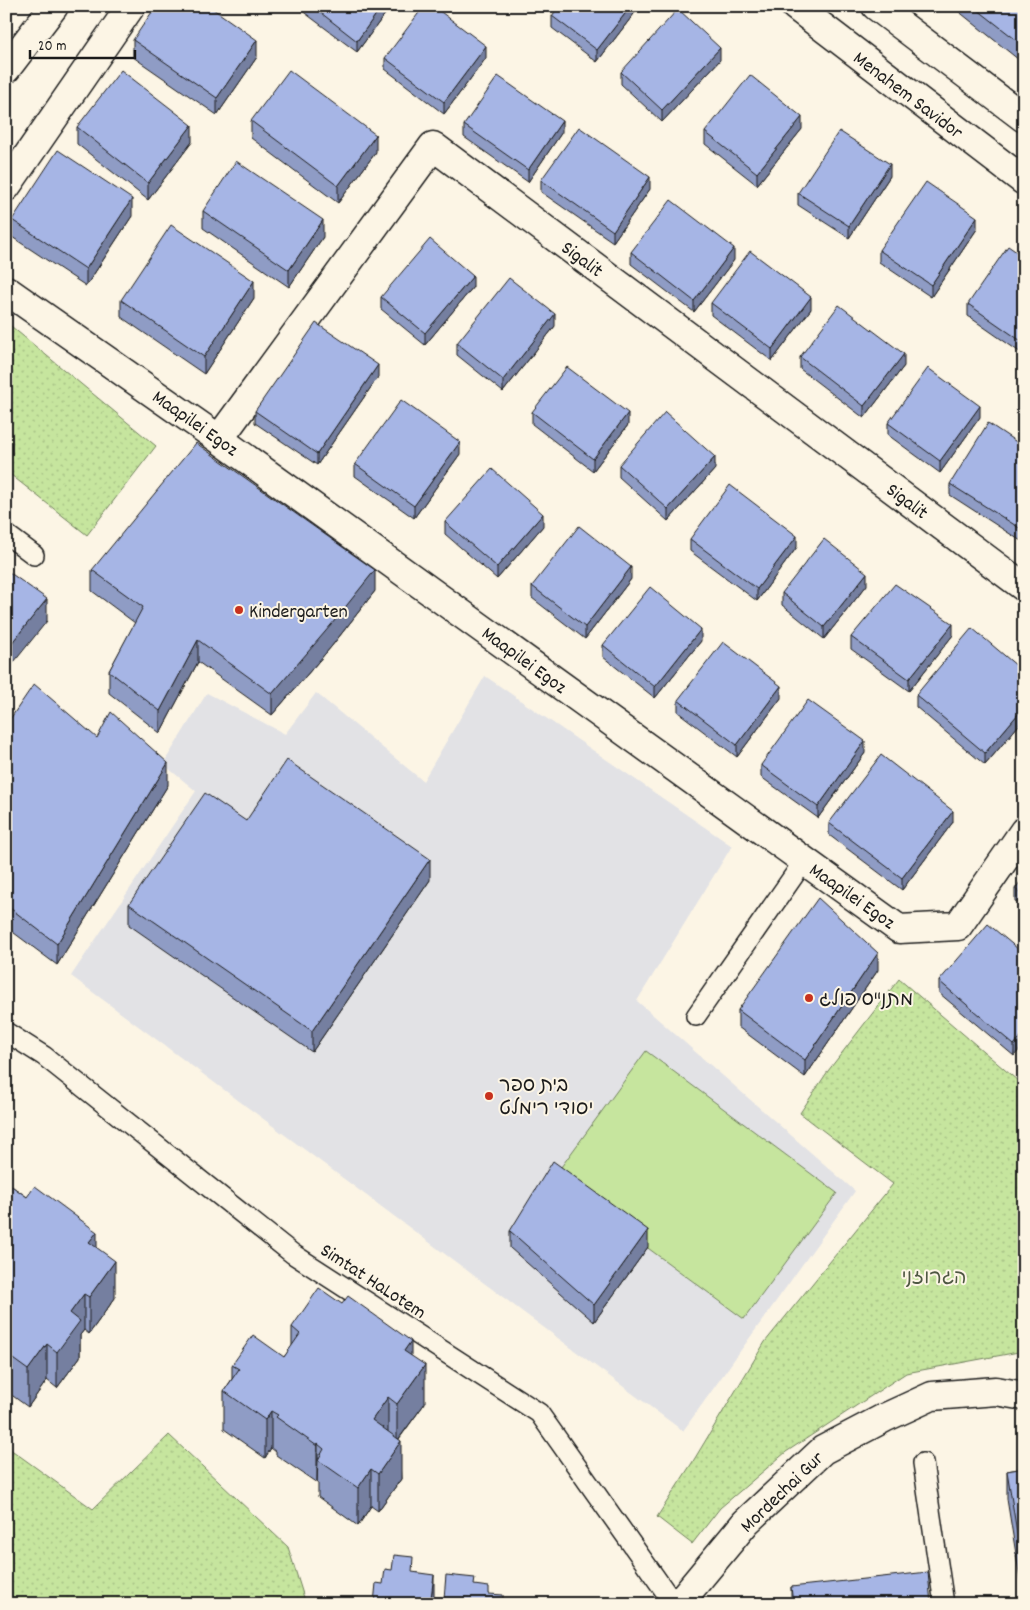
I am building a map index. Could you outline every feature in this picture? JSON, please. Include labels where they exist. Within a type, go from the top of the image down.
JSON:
[{"type":"street","points":[[6,69],[54,6]]},
{"type":"street","points":[[6,187],[131,6]]},
{"type":"street","name":"Menahem Savidor","points":[[795,6],[1024,181]]},
{"type":"street","points":[[876,6],[1024,118]]},
{"type":"street","name":"Sigalit","points":[[219,439],[433,146],[1024,587]]},
{"type":"street","name":"Maapilei Egoz","points":[[6,290],[219,439],[899,929],[958,926],[1024,831]]},
{"type":"street","name":"Mordechai Gur","points":[[678,1604],[746,1522],[823,1450],[884,1418],[932,1396],[996,1391],[1024,1396]]},
{"type":"lane","points":[[6,534],[34,555]]},
{"type":"lane","points":[[696,1016],[804,861]]},
{"type":"lane","name":"Simtat HaLotem","points":[[6,1032],[44,1056],[293,1254],[539,1413],[674,1604]]},
{"type":"lane","points":[[923,1463],[944,1604]]},
{"type":"shaded area","name":"בית ספר יסודי רימלט","points":[[485,676],[732,846],[637,1001],[855,1191],[683,1431],[71,976],[196,791],[163,764],[207,693],[285,734],[316,693],[423,781]]},
{"type":"green space","points":[[6,322],[156,446],[87,535],[6,471]]},
{"type":"green space","name":"הגרוזני","points":[[899,979],[1018,1081],[1024,1074],[1024,1351],[906,1373],[786,1452],[720,1508],[692,1544],[657,1517],[765,1342],[893,1184],[800,1113],[828,1071]]},
{"type":"green space","points":[[646,1051],[837,1193],[744,1319],[553,1178]]},
{"type":"green space","points":[[169,1435],[288,1547],[306,1604],[6,1604],[6,1446],[93,1509]]},
{"type":"building","points":[[156,6],[209,6],[257,40],[217,98],[133,40]]},
{"type":"building","points":[[312,6],[382,6],[357,41]]},
{"type":"building","points":[[424,6],[433,6],[486,46],[444,102],[385,58]]},
{"type":"building","points":[[559,6],[631,6],[597,50],[552,16]]},
{"type":"building","points":[[973,6],[1024,6],[1024,46]]},
{"type":"building","points":[[678,9],[720,48],[662,110],[621,72]]},
{"type":"building","points":[[121,70],[192,125],[148,183],[77,127]]},
{"type":"building","points":[[289,70],[376,135],[338,186],[251,121]]},
{"type":"building","points":[[750,75],[802,117],[757,173],[705,132]]},
{"type":"building","points":[[498,76],[562,121],[528,170],[464,125]]},
{"type":"building","points":[[579,127],[650,177],[613,231],[541,180]]},
{"type":"building","points":[[839,131],[890,164],[849,226],[798,193]]},
{"type":"building","points":[[58,150],[132,199],[86,269],[12,220]]},
{"type":"building","points":[[236,161],[323,220],[289,270],[203,211]]},
{"type":"building","points":[[926,182],[977,217],[931,285],[879,250]]},
{"type":"building","points":[[671,200],[734,248],[694,301],[631,252]]},
{"type":"building","points":[[171,225],[254,281],[204,357],[121,300]]},
{"type":"building","points":[[430,239],[473,276],[425,333],[381,297]]},
{"type":"building","points":[[1008,246],[1024,257],[1024,343],[968,304]]},
{"type":"building","points":[[750,251],[811,297],[772,349],[711,303]]},
{"type":"building","points":[[509,278],[555,314],[503,380],[457,343]]},
{"type":"building","points":[[839,305],[904,354],[864,406],[800,357]]},
{"type":"building","points":[[316,323],[378,365],[317,454],[255,411]]},
{"type":"building","points":[[567,367],[628,413],[593,459],[532,412]]},
{"type":"building","points":[[928,368],[980,406],[940,461],[888,423]]},
{"type":"building","points":[[401,400],[460,442],[414,506],[355,464]]},
{"type":"building","points":[[665,412],[715,457],[668,509],[619,465]]},
{"type":"building","points":[[988,423],[1024,447],[1024,525],[1021,529],[950,484]]},
{"type":"building","name":"Kindergarten","points":[[196,443],[375,570],[272,694],[198,640],[160,711],[109,671],[143,607],[92,570]]},
{"type":"building","points":[[492,469],[543,514],[497,567],[445,522]]},
{"type":"building","points":[[730,485],[797,536],[757,589],[690,539]]},
{"type":"building","points":[[579,526],[631,567],[585,627],[532,586]]},
{"type":"building","points":[[824,539],[867,573],[824,627],[782,593]]},
{"type":"building","points":[[6,570],[47,599],[6,650]]},
{"type":"building","points":[[895,584],[953,624],[909,679],[851,637]]},
{"type":"building","points":[[650,587],[701,629],[655,687],[603,645]]},
{"type":"building","points":[[972,628],[1024,672],[1024,707],[985,753],[916,695]]},
{"type":"building","points":[[723,642],[781,686],[737,745],[678,700]]},
{"type":"building","points":[[34,684],[97,738],[111,712],[168,763],[57,944],[6,905],[6,725]]},
{"type":"building","points":[[808,700],[865,741],[818,807],[761,765]]},
{"type":"building","points":[[881,755],[953,811],[902,878],[829,823]]},
{"type":"building","points":[[287,760],[430,859],[312,1031],[129,904],[205,793],[246,821]]},
{"type":"building","points":[[1024,877],[1024,896],[1015,889]]},
{"type":"building","name":"מתנ\"ס פולג","points":[[818,898],[878,953],[805,1060],[738,1010]]},
{"type":"building","points":[[988,924],[1024,954],[1024,1033],[1014,1045],[939,981]]},
{"type":"building","points":[[553,1161],[648,1230],[594,1305],[510,1231]]},
{"type":"building","points":[[6,1182],[27,1197],[35,1186],[97,1232],[89,1242],[115,1261],[89,1297],[84,1294],[70,1313],[80,1321],[57,1352],[47,1344],[28,1370],[6,1354]]},
{"type":"building","points":[[319,1288],[342,1304],[348,1296],[411,1341],[404,1351],[425,1365],[397,1404],[388,1397],[372,1420],[401,1441],[378,1474],[371,1469],[358,1488],[318,1460],[324,1449],[276,1417],[278,1415],[271,1411],[265,1420],[224,1391],[239,1369],[232,1365],[253,1335],[284,1357],[300,1334],[292,1327]]},
{"type":"building","points":[[1024,1468],[1024,1575],[1007,1471]]},
{"type":"building","points":[[394,1555],[413,1557],[412,1572],[434,1575],[431,1598],[444,1599],[446,1575],[475,1578],[474,1585],[489,1587],[489,1594],[503,1595],[503,1604],[374,1604],[376,1583],[383,1584],[385,1569],[392,1570]]},
{"type":"building","points":[[928,1572],[931,1604],[793,1604],[791,1587]]},
{"type":"place","name":"Kindergarten","points":[[239,610]]},
{"type":"place","name":"מתנ\"ס פולג","points":[[809,998]]},
{"type":"place","name":"בית ספר יסודי רימלט","points":[[489,1096]]}]
